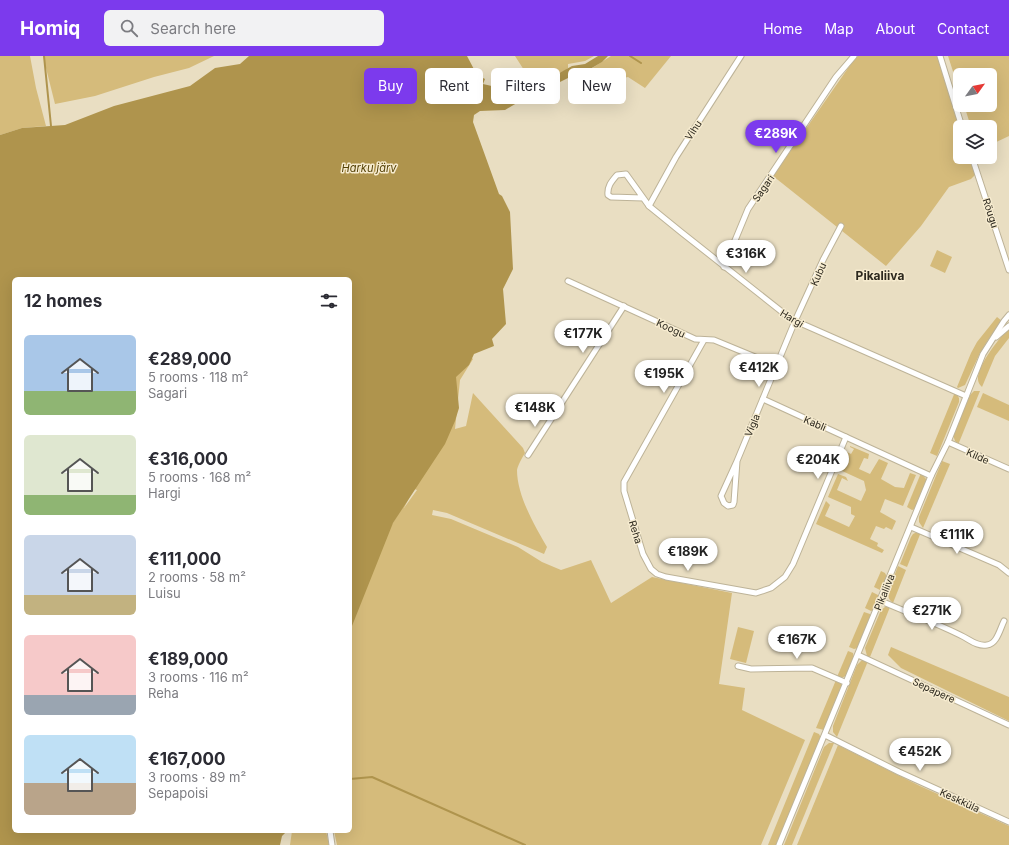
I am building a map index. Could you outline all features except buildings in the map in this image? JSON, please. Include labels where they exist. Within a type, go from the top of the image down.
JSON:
[{"type":"street","name":"Vihu","points":[[649,206],[676,157],[741,56]]},
{"type":"street","name":"Sagari","points":[[724,267],[748,209],[836,77],[854,56]]},
{"type":"street","points":[[940,56],[960,120]]},
{"type":"street","name":"Rõugu","points":[[974,164],[1009,270]]},
{"type":"street","name":"Hargi","points":[[643,198],[611,197],[608,195],[609,185],[617,175],[626,174],[649,206],[724,267],[795,321],[966,396]]},
{"type":"street","name":"Kubu","points":[[795,321],[841,226]]},
{"type":"street","name":"Koogu","points":[[568,281],[695,339],[714,340],[777,366]]},
{"type":"street","points":[[528,455],[624,306]]},
{"type":"street","name":"Pikaliiva","points":[[779,845],[932,476],[948,442],[983,354],[1009,315]]},
{"type":"street","name":"Vigla","points":[[737,461],[734,502],[733,505],[728,506],[724,503],[721,496],[795,321]]},
{"type":"street","name":"Pikaliiva","points":[[993,340],[1009,326]]},
{"type":"street","name":"Reha","points":[[704,340],[624,482],[624,491],[643,554],[651,569],[657,574],[666,577],[756,593],[771,588],[785,577],[793,564],[846,436]]},
{"type":"street","name":"Kabli","points":[[763,399],[932,476]]},
{"type":"street","name":"Kilde","points":[[948,442],[1009,469]]},
{"type":"street","points":[[911,527],[999,565],[1009,573]]},
{"type":"street","points":[[881,600],[981,645],[992,643],[1004,621]]},
{"type":"street","name":"Sepapere","points":[[858,655],[1009,725]]},
{"type":"street","points":[[738,666],[751,669],[812,668],[847,683]]},
{"type":"street","name":"Keskküla","points":[[825,735],[899,772],[1009,822]]},
{"type":"street","points":[[330,833],[332,845]]},
{"type":"shaded area","points":[[0,56],[30,56],[36,88],[46,126],[22,128],[0,135]]},
{"type":"shaded area","points":[[43,56],[214,56],[189,68],[154,77],[95,96],[55,104]]},
{"type":"shaded area","points":[[515,56],[594,56],[585,61],[568,64],[568,68],[560,73],[560,68],[523,68]]},
{"type":"shaded area","points":[[611,56],[671,56],[645,88],[628,77],[626,78],[626,68],[592,68]]},
{"type":"shaded area","points":[[858,56],[937,56],[953,106],[953,112],[955,112],[957,120],[953,120],[953,164],[971,164],[975,175],[971,179],[949,187],[921,226],[886,266],[773,176]]},
{"type":"shaded area","points":[[948,56],[1009,56],[1009,136],[997,142],[997,120],[969,120],[966,112],[997,112],[997,68],[953,68],[953,71]]},
{"type":"shaded area","points":[[937,250],[952,257],[945,273],[930,266]]},
{"type":"shaded area","points":[[997,317],[1002,321],[980,353],[965,385],[958,388],[957,387],[971,353],[977,342]]},
{"type":"shaded area","points":[[1009,328],[1009,338],[995,356],[982,387],[978,379],[981,367],[1000,338]]},
{"type":"shaded area","points":[[470,356],[473,359],[460,380],[455,429],[466,426],[473,393],[523,448],[525,453],[517,470],[520,490],[537,530],[547,547],[544,554],[447,513],[433,510],[432,515],[451,519],[518,547],[542,562],[561,570],[591,560],[611,603],[652,577],[732,593],[719,684],[745,688],[742,710],[805,740],[761,845],[337,845],[334,833],[352,833],[352,588],[412,492],[404,508],[417,490],[409,487],[432,401]]},
{"type":"shaded area","points":[[974,391],[980,391],[958,445],[953,435],[970,395]]},
{"type":"shaded area","points":[[955,392],[959,398],[959,402],[937,456],[930,453]]},
{"type":"shaded area","points":[[983,393],[1009,405],[1009,421],[977,407]]},
{"type":"shaded area","points":[[850,446],[869,454],[868,459],[864,458],[859,469],[870,474],[879,459],[888,463],[881,479],[895,487],[904,488],[910,473],[916,475],[903,506],[885,499],[880,512],[896,521],[892,530],[886,527],[884,529],[876,526],[870,539],[878,543],[877,546],[884,550],[882,553],[816,524],[826,501],[830,505],[825,516],[849,527],[855,516],[851,514],[851,507],[828,497],[838,474],[846,477],[848,481],[842,478],[837,490],[861,501],[866,490],[864,481],[840,470],[847,452],[851,454],[854,449]]},
{"type":"shaded area","points":[[942,461],[950,464],[923,528],[919,522],[919,517]]},
{"type":"shaded area","points":[[921,473],[926,479],[926,484],[915,509],[912,510],[907,507]]},
{"type":"shaded area","points":[[917,532],[921,532],[907,567],[900,564],[911,537]]},
{"type":"shaded area","points":[[898,566],[906,570],[893,603],[889,598],[888,592]]},
{"type":"shaded area","points":[[881,571],[885,573],[887,577],[882,589],[880,590],[874,587]]},
{"type":"shaded area","points":[[872,592],[878,595],[878,598],[874,610],[871,611],[865,608]]},
{"type":"shaded area","points":[[885,607],[890,607],[870,657],[867,656],[865,648],[881,610]]},
{"type":"shaded area","points":[[864,612],[870,614],[871,617],[858,648],[854,649],[849,647]]},
{"type":"shaded area","points":[[738,627],[754,631],[746,663],[730,659]]},
{"type":"shaded area","points":[[891,647],[1009,697],[1009,721],[901,668],[888,655]]},
{"type":"shaded area","points":[[848,651],[853,653],[854,658],[846,676],[841,678],[837,677]]},
{"type":"shaded area","points":[[862,660],[868,661],[837,737],[833,732],[833,726],[857,665]]},
{"type":"shaded area","points":[[836,680],[842,685],[824,730],[816,728]]},
{"type":"shaded area","points":[[814,732],[819,734],[821,738],[776,845],[768,845]]},
{"type":"shaded area","points":[[829,743],[834,743],[792,845],[784,845],[824,747]]},
{"type":"shaded area","points":[[838,745],[920,786],[1009,826],[1009,845],[797,845]]},
{"type":"shaded area","points":[[292,833],[326,833],[329,845],[290,845]]},
{"type":"water","name":"Harku järv","points":[[249,56],[467,56],[473,68],[425,68],[425,104],[483,104],[483,84],[491,86],[491,104],[515,104],[505,110],[480,111],[474,115],[473,122],[499,194],[502,196],[510,212],[513,269],[503,289],[506,324],[492,339],[494,346],[474,354],[469,365],[456,377],[459,408],[455,421],[445,444],[393,523],[352,626],[352,277],[12,277],[12,833],[285,833],[282,836],[280,845],[0,845],[0,135],[22,128],[65,125],[114,106],[190,86],[215,68],[240,64]]},
{"type":"water","name":"Harku järv","points":[[598,56],[608,56],[602,62],[592,68],[568,68],[585,64]]},
{"type":"water","name":"Harku järv","points":[[568,68],[568,78],[560,82],[560,73]]},
{"type":"waterway","points":[[44,56],[51,126]]},
{"type":"waterway","points":[[630,56],[641,63]]},
{"type":"waterway","points":[[352,779],[372,777],[525,845]]},
{"type":"district","name":"Pikaliiva","points":[[880,275]]}]
